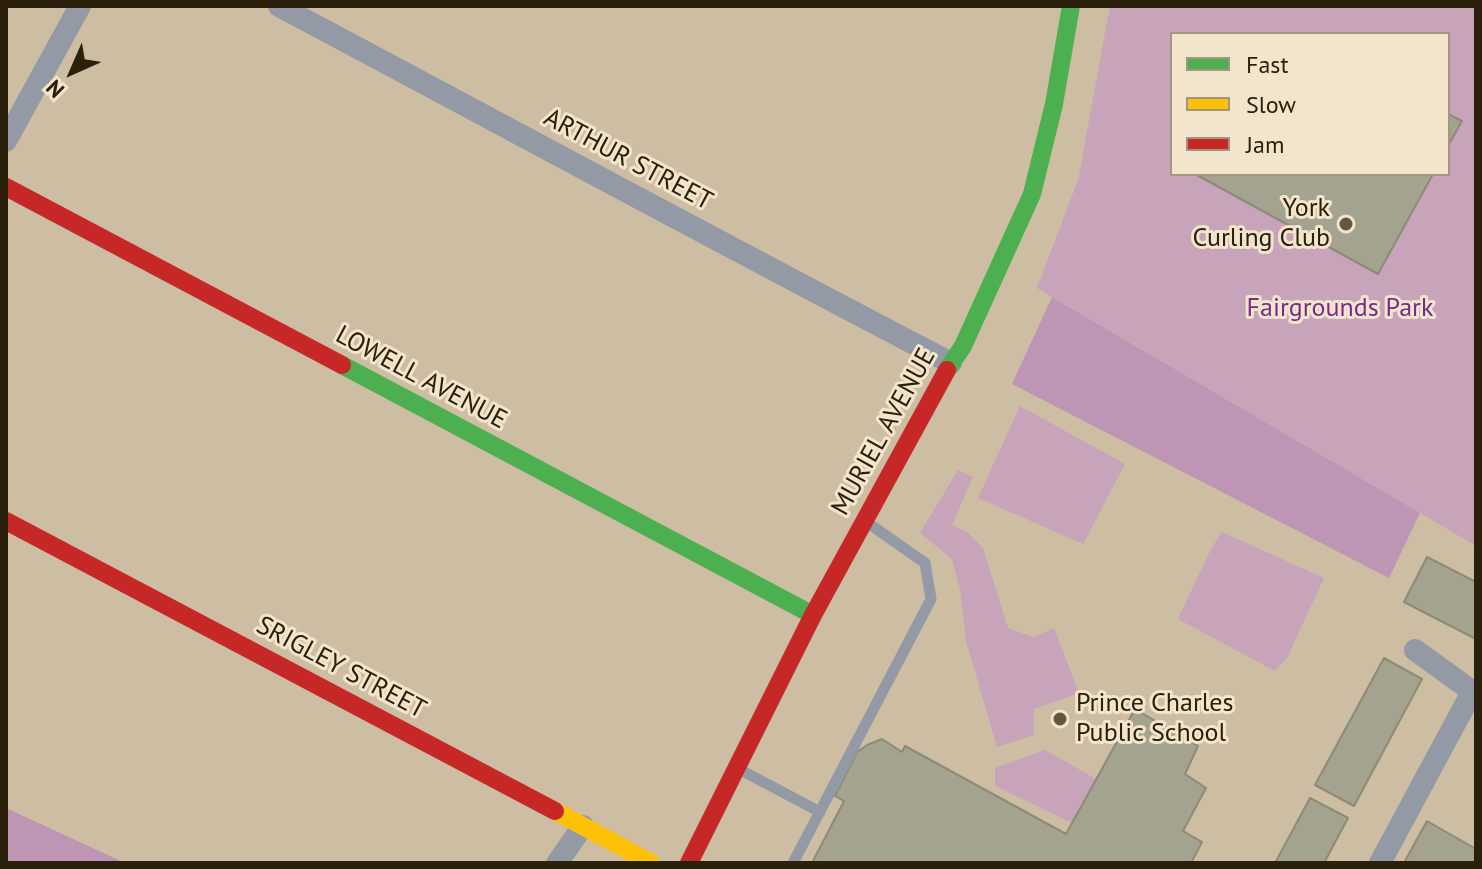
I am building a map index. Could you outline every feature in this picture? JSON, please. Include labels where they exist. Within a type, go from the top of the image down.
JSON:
[{"type":"street","points":[[6,141],[80,6]]},
{"type":"street","name":"ARTHUR STREET","points":[[279,6],[951,363]]},
{"type":"street","name":"MURIEL AVENUE","points":[[689,863],[813,615],[963,346],[1032,194],[1054,104],[1071,6]]},
{"type":"street","name":"LOWELL AVENUE","points":[[6,187],[813,615]]},
{"type":"street","name":"SRIGLEY STREET","points":[[6,521],[651,863]]},
{"type":"street","points":[[1380,863],[1474,693],[1415,650]]},
{"type":"street","points":[[557,863],[583,826]]},
{"type":"lane","points":[[793,863],[931,599],[925,563],[864,521]]},
{"type":"lane","points":[[737,767],[820,812]]},
{"type":"green space","name":"Fairgrounds Park","points":[[1110,6],[1476,6],[1476,546],[1037,288],[1078,180]]},
{"type":"green space","points":[[1020,406],[1125,464],[1083,544],[978,498]]},
{"type":"green space","points":[[958,470],[973,477],[952,525],[967,532],[983,548],[1008,628],[1033,637],[1054,628],[1079,693],[1034,709],[1034,735],[997,747],[966,641],[960,589],[952,559],[920,533]]},
{"type":"green space","points":[[1222,532],[1324,578],[1287,658],[1275,671],[1178,619]]},
{"type":"green space","points":[[1045,750],[1096,779],[1072,823],[995,786],[995,768]]},
{"type":"shaded area","points":[[1052,297],[1420,513],[1389,578],[1012,384]]},
{"type":"shaded area","points":[[6,808],[125,863],[6,863]]},
{"type":"building","points":[[1450,115],[1462,121],[1450,142]]},
{"type":"building","name":"York Curling Club","points":[[1199,176],[1432,176],[1378,274]]},
{"type":"building","points":[[1427,557],[1476,582],[1476,639],[1404,602]]},
{"type":"building","points":[[1384,658],[1422,679],[1354,806],[1315,785]]},
{"type":"building","points":[[1135,709],[1198,746],[1185,774],[1206,788],[1183,831],[1202,842],[1191,863],[812,863],[844,801],[835,796],[857,752],[882,739],[902,752],[905,746],[1066,834]]},
{"type":"building","points":[[1310,798],[1348,818],[1324,863],[1275,863]]},
{"type":"building","points":[[1427,821],[1476,849],[1476,863],[1405,861]]},
{"type":"traffic: fast","points":[[947,370],[963,346],[1032,194],[1054,104],[1071,6]]},
{"type":"traffic: fast","points":[[342,365],[813,615]]},
{"type":"traffic: slow","points":[[555,811],[651,863]]},
{"type":"traffic: jam","points":[[6,187],[342,365]]},
{"type":"traffic: jam","points":[[689,863],[813,615],[947,370]]},
{"type":"traffic: jam","points":[[6,521],[555,811]]},
{"type":"place","name":"York Curling Club","points":[[1346,224]]},
{"type":"place","name":"Prince Charles Public School","points":[[1060,719]]}]
